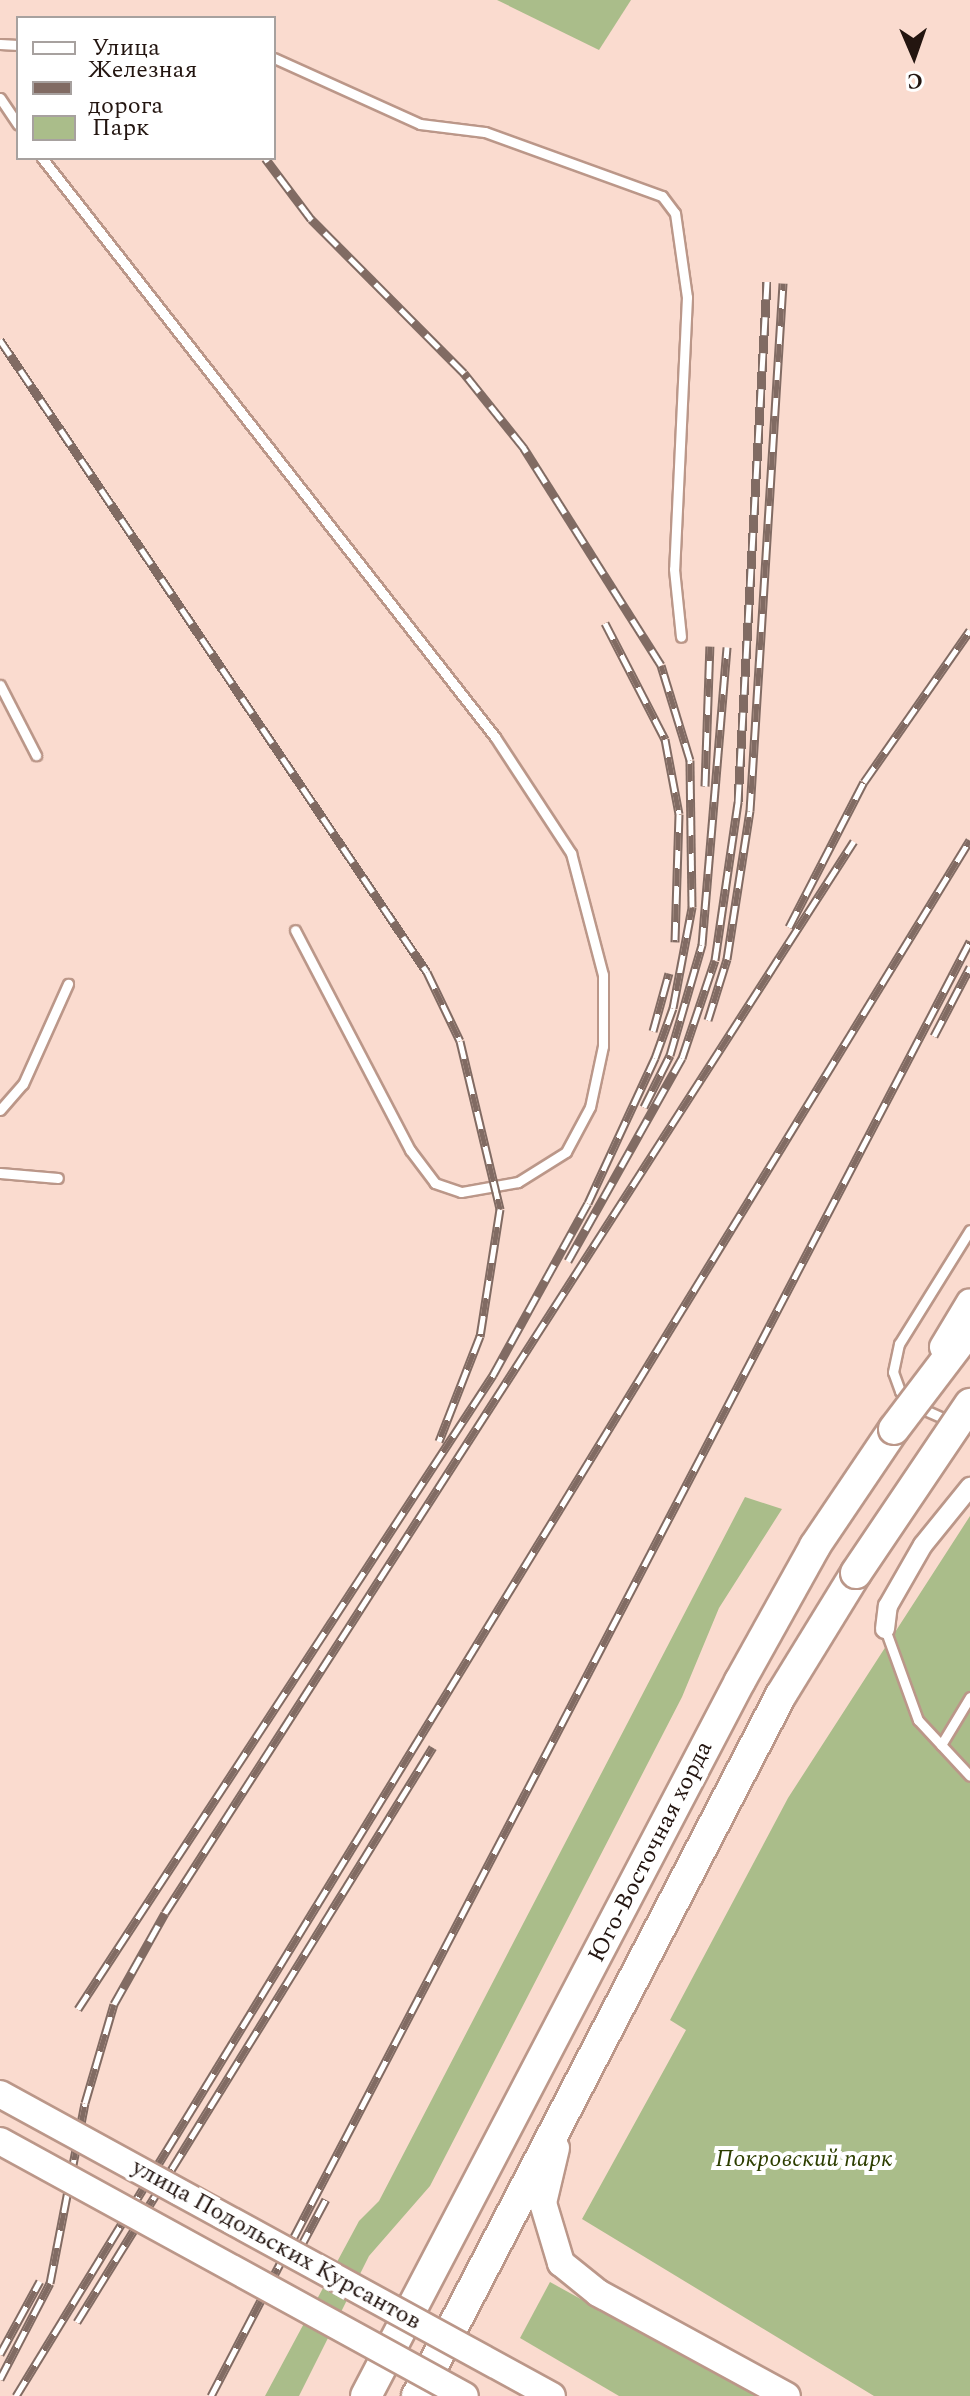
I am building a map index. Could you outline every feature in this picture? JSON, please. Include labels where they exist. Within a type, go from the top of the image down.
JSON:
[{"type":"main road","points":[[894,1429],[970,1302]]},
{"type":"main road","name":"Юго-Восточная хорда","points":[[366,2396],[815,1546],[894,1429],[970,1329]]},
{"type":"main road","name":"Юго-Восточная хорда","points":[[417,2396],[781,1695],[856,1573],[970,1404]]},
{"type":"main road","points":[[575,2088],[544,2193],[545,2225],[561,2263],[598,2293],[787,2396]]},
{"type":"main road","name":"улица Подольских Курсантов","points":[[0,2094],[552,2396]]},
{"type":"main road","name":"улица Подольских Курсантов","points":[[0,2141],[465,2396]]},
{"type":"street","points":[[885,1629],[888,1606],[923,1545],[970,1487]]},
{"type":"lane","points":[[276,59],[420,124],[485,132],[662,196],[675,213],[687,297],[674,569],[681,637]]},
{"type":"lane","points":[[0,98],[16,122]]},
{"type":"lane","points":[[44,160],[495,737],[571,853],[603,975],[603,1046],[590,1107],[566,1152],[518,1182],[461,1192],[435,1183],[410,1150],[295,930]]},
{"type":"lane","points":[[0,685],[36,755]]},
{"type":"lane","points":[[0,1110],[23,1084],[68,984]]},
{"type":"lane","points":[[0,1173],[58,1178]]},
{"type":"lane","points":[[970,1230],[899,1344],[893,1372],[900,1391],[920,1408],[970,1430]]},
{"type":"lane","points":[[885,1629],[918,1720],[970,1776]]},
{"type":"lane","points":[[941,1745],[970,1697]]},
{"type":"green space","points":[[497,0],[631,0],[599,50]]},
{"type":"green space","points":[[745,1497],[782,1509],[719,1608],[682,1697],[430,2186],[369,2256],[299,2396],[265,2396],[359,2221],[379,2201]]},
{"type":"green space","name":"Покровский парк","points":[[970,1516],[970,2396],[874,2396],[582,2219],[686,2030],[670,2020],[788,1798]]},
{"type":"green space","points":[[550,2282],[756,2396],[619,2396],[520,2338]]},
{"type":"railway","points":[[78,2009],[493,1375],[588,1203],[655,1058],[673,1008],[692,907],[690,760],[661,665],[524,448],[464,373],[311,219],[267,160]]},
{"type":"railway","points":[[568,1261],[682,1058],[715,960],[738,802],[767,282]]},
{"type":"railway","points":[[708,1020],[727,959],[750,811],[783,283]]},
{"type":"railway","points":[[0,340],[427,972],[460,1041],[500,1209],[480,1336],[439,1441]]},
{"type":"railway","points":[[605,623],[665,739],[679,814],[675,942]]},
{"type":"railway","points":[[789,927],[864,782],[970,630]]},
{"type":"railway","points":[[705,786],[710,646]]},
{"type":"railway","points":[[644,1107],[670,1055],[702,945],[727,647]]},
{"type":"railway","points":[[16,2396],[970,840]]},
{"type":"railway","points":[[0,2379],[50,2283],[85,2103],[114,2004],[165,1913],[854,841]]},
{"type":"railway","points":[[211,2396],[970,941]]},
{"type":"railway","points":[[934,1036],[970,967]]},
{"type":"railway","points":[[653,1031],[669,973]]},
{"type":"railway","points":[[77,2322],[433,1747]]},
{"type":"railway","points":[[300,2248],[326,2199]]},
{"type":"railway","points":[[0,2354],[40,2281]]}]
